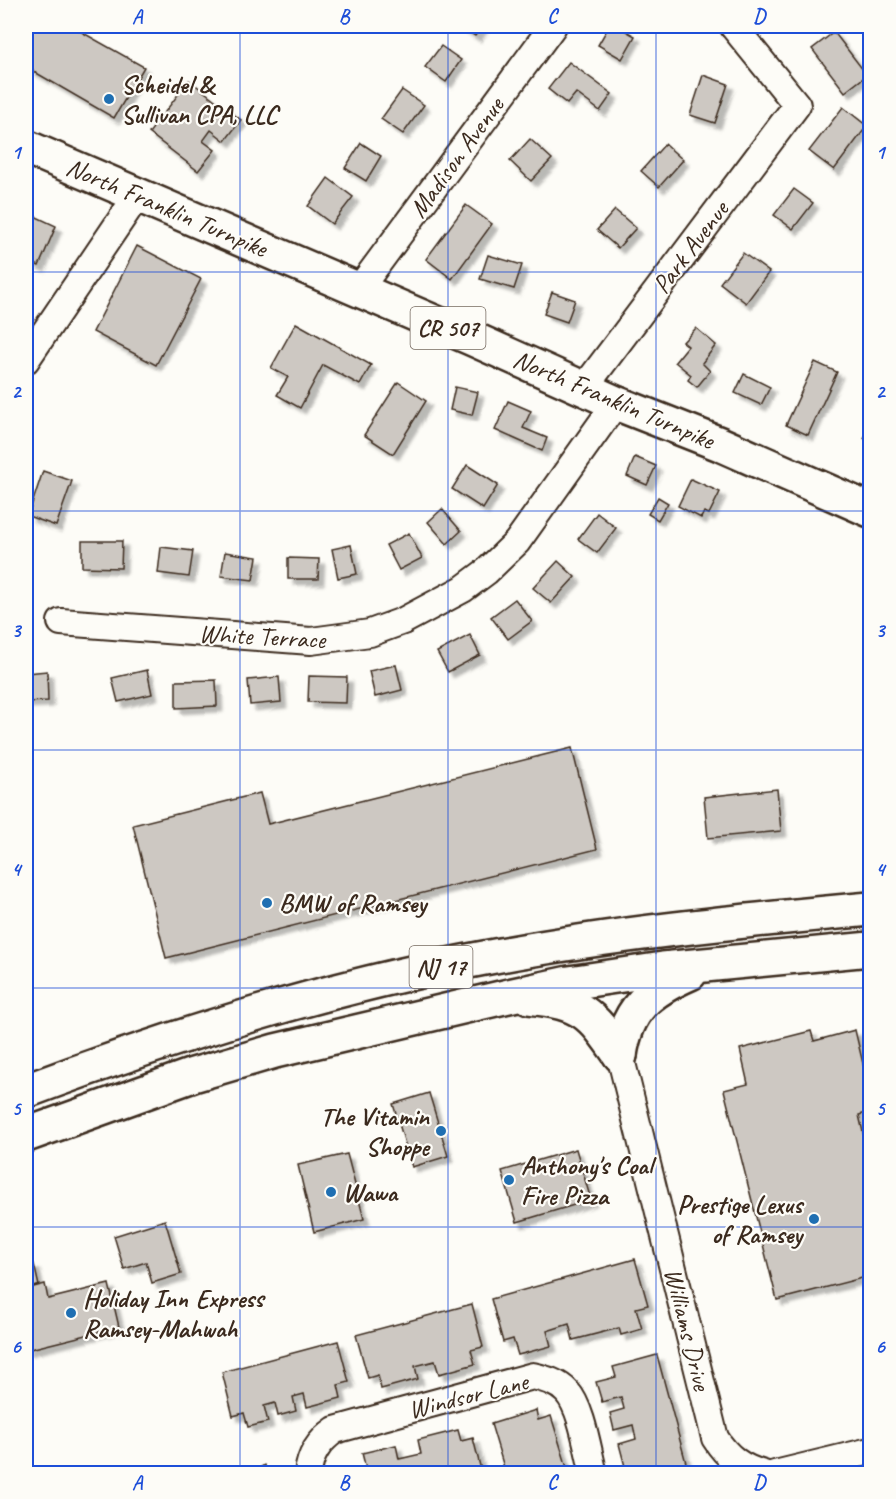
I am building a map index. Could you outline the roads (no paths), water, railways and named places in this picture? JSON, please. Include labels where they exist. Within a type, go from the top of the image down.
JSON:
[{"type":"main road","name":"North Franklin Turnpike","points":[[26,147],[359,289],[616,403],[720,444],[870,510]]},
{"type":"main road","name":"NJ 17","points":[[26,1091],[187,1034],[291,1004],[467,962],[667,929],[870,909]]},
{"type":"main road","name":"NJ 17","points":[[26,1135],[194,1075],[283,1048],[513,995],[569,983],[712,964],[870,949]]},
{"type":"main road","points":[[620,1054],[628,1021],[648,996],[712,964]]},
{"type":"main road","points":[[513,995],[557,1000],[584,1011],[595,1020],[620,1054]]},
{"type":"street","name":"Madison Avenue","points":[[359,289],[553,26]]},
{"type":"street","name":"Park Avenue","points":[[584,388],[797,105],[733,26]]},
{"type":"street","points":[[26,360],[137,196]]},
{"type":"street","name":"White Terrace","points":[[61,622],[311,641],[370,633],[403,621],[463,589],[517,542],[616,403]]},
{"type":"street","name":"Williams Drive","points":[[620,1054],[715,1438],[750,1471],[870,1451]]},
{"type":"street","name":"Windsor Lane","points":[[308,1473],[309,1462],[315,1450],[335,1430],[532,1376],[551,1381],[567,1392],[576,1407],[594,1473]]},
{"type":"place","name":"Scheidel & Sullivan CPA, LLC","points":[[109,99]]},
{"type":"place","name":"BMW of Ramsey","points":[[267,903]]},
{"type":"place","name":"The Vitamin Shoppe","points":[[441,1131]]},
{"type":"place","name":"Anthony's Coal Fire Pizza","points":[[509,1180]]},
{"type":"place","name":"Wawa","points":[[331,1192]]},
{"type":"place","name":"Prestige Lexus of Ramsey","points":[[814,1219]]},
{"type":"place","name":"Holiday Inn Express Ramsey-Mahwah","points":[[71,1313]]}]
